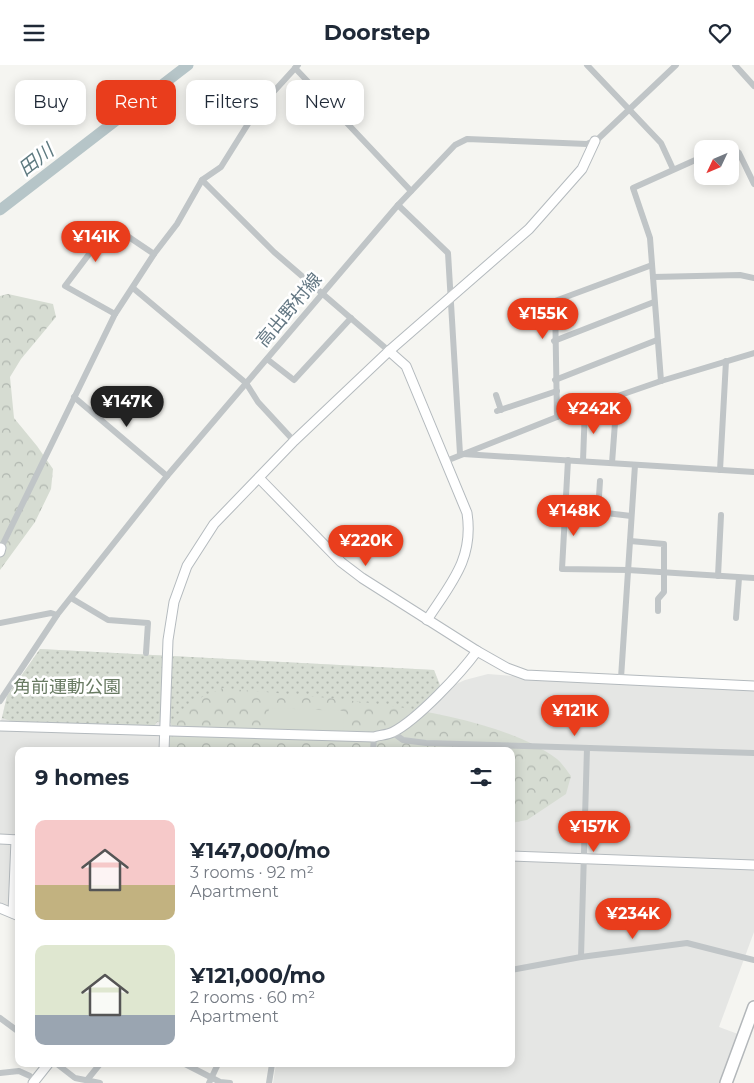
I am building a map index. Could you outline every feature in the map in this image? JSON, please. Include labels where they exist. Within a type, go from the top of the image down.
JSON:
[{"type":"highway","points":[[726,1083],[754,1007]]},
{"type":"street","points":[[587,65],[661,143],[673,169]]},
{"type":"street","points":[[164,747],[170,623],[181,582],[197,547],[214,524],[294,441],[389,351],[529,229],[582,169],[595,141],[676,65]]},
{"type":"street","points":[[735,65],[754,85]]},
{"type":"street","points":[[1,550],[116,314],[154,254],[177,225],[202,180],[221,167],[256,111],[297,66],[411,191]]},
{"type":"street","name":"高出野村線","points":[[0,701],[57,615],[167,476],[398,205],[455,145],[467,139],[587,144],[595,141]]},
{"type":"street","points":[[739,153],[754,184]]},
{"type":"street","points":[[661,381],[650,238],[633,188],[694,160]]},
{"type":"street","points":[[202,180],[274,252],[406,366],[468,513],[470,531],[468,549],[462,567],[427,620]]},
{"type":"street","points":[[398,205],[448,253],[460,454]]},
{"type":"street","points":[[116,314],[65,286],[111,225],[154,254]]},
{"type":"street","points":[[557,417],[554,341],[555,301],[652,265]]},
{"type":"street","points":[[653,277],[740,275],[754,278]]},
{"type":"street","points":[[133,288],[246,383],[258,403],[294,441]]},
{"type":"street","points":[[554,341],[654,302]]},
{"type":"street","points":[[267,359],[294,380],[352,318]]},
{"type":"street","points":[[555,380],[657,340]]},
{"type":"street","points":[[446,461],[585,407],[661,381],[754,353]]},
{"type":"street","points":[[720,470],[726,361]]},
{"type":"street","points":[[496,395],[499,411],[556,391]]},
{"type":"street","points":[[612,463],[617,396]]},
{"type":"street","points":[[74,397],[167,476]]},
{"type":"street","points":[[583,461],[585,407]]},
{"type":"street","points":[[460,454],[754,472]]},
{"type":"street","points":[[568,460],[562,569],[628,570],[754,578]]},
{"type":"street","points":[[621,678],[635,465]]},
{"type":"street","points":[[259,478],[341,562],[362,579],[507,668],[526,675],[621,678],[754,686]]},
{"type":"street","points":[[600,481],[598,512],[631,516]]},
{"type":"street","points":[[718,576],[721,515]]},
{"type":"street","points":[[630,541],[664,544],[664,592],[658,599],[658,611]]},
{"type":"street","points":[[736,617],[739,578]]},
{"type":"street","points":[[71,598],[108,620],[148,623],[146,653]]},
{"type":"street","points":[[0,623],[51,613],[57,615]]},
{"type":"street","points":[[0,726],[374,737],[392,732],[404,725],[456,677],[478,651]]},
{"type":"street","points":[[392,732],[403,740],[426,743],[754,753]]},
{"type":"street","points":[[373,747],[374,737]]},
{"type":"street","points":[[581,957],[587,748]]},
{"type":"street","points":[[0,839],[15,840]]},
{"type":"street","points":[[515,856],[754,865]]},
{"type":"street","points":[[0,908],[15,914]]},
{"type":"street","points":[[515,969],[581,957],[687,943],[754,960]]},
{"type":"street","points":[[0,1018],[15,1029]]},
{"type":"street","points":[[0,1073],[19,1071],[31,1080],[45,1067]]},
{"type":"street","points":[[61,1067],[76,1079],[100,1083]]},
{"type":"street","points":[[87,1080],[98,1067]]},
{"type":"street","points":[[190,1067],[211,1080],[230,1083]]},
{"type":"street","points":[[211,1080],[217,1067]]},
{"type":"street","points":[[269,1083],[272,1067]]},
{"type":"shaded area","points":[[40,649],[434,670],[444,694],[454,685],[465,680],[488,674],[620,684],[754,690],[754,932],[719,1027],[738,1034],[720,1083],[273,1083],[276,1067],[515,1067],[515,747],[15,747],[15,910],[0,905],[0,725],[7,696]]},
{"type":"green space","points":[[8,294],[53,304],[56,317],[21,359],[10,377],[14,418],[53,469],[51,489],[35,522],[0,570],[0,296]]},
{"type":"green space","name":"角前運動公園","points":[[40,649],[434,670],[440,686],[407,718],[171,725],[171,723],[157,722],[153,728],[17,723],[2,718],[7,696]]},
{"type":"green space","points":[[223,688],[350,701],[444,715],[487,727],[526,741],[557,759],[571,776],[566,794],[527,820],[515,822],[515,747],[170,747],[172,727],[176,717],[191,703]]},
{"type":"green space","points":[[269,708],[344,711],[343,733],[266,730]]},
{"type":"waterway","name":"田川","points":[[0,210],[188,65]]}]
